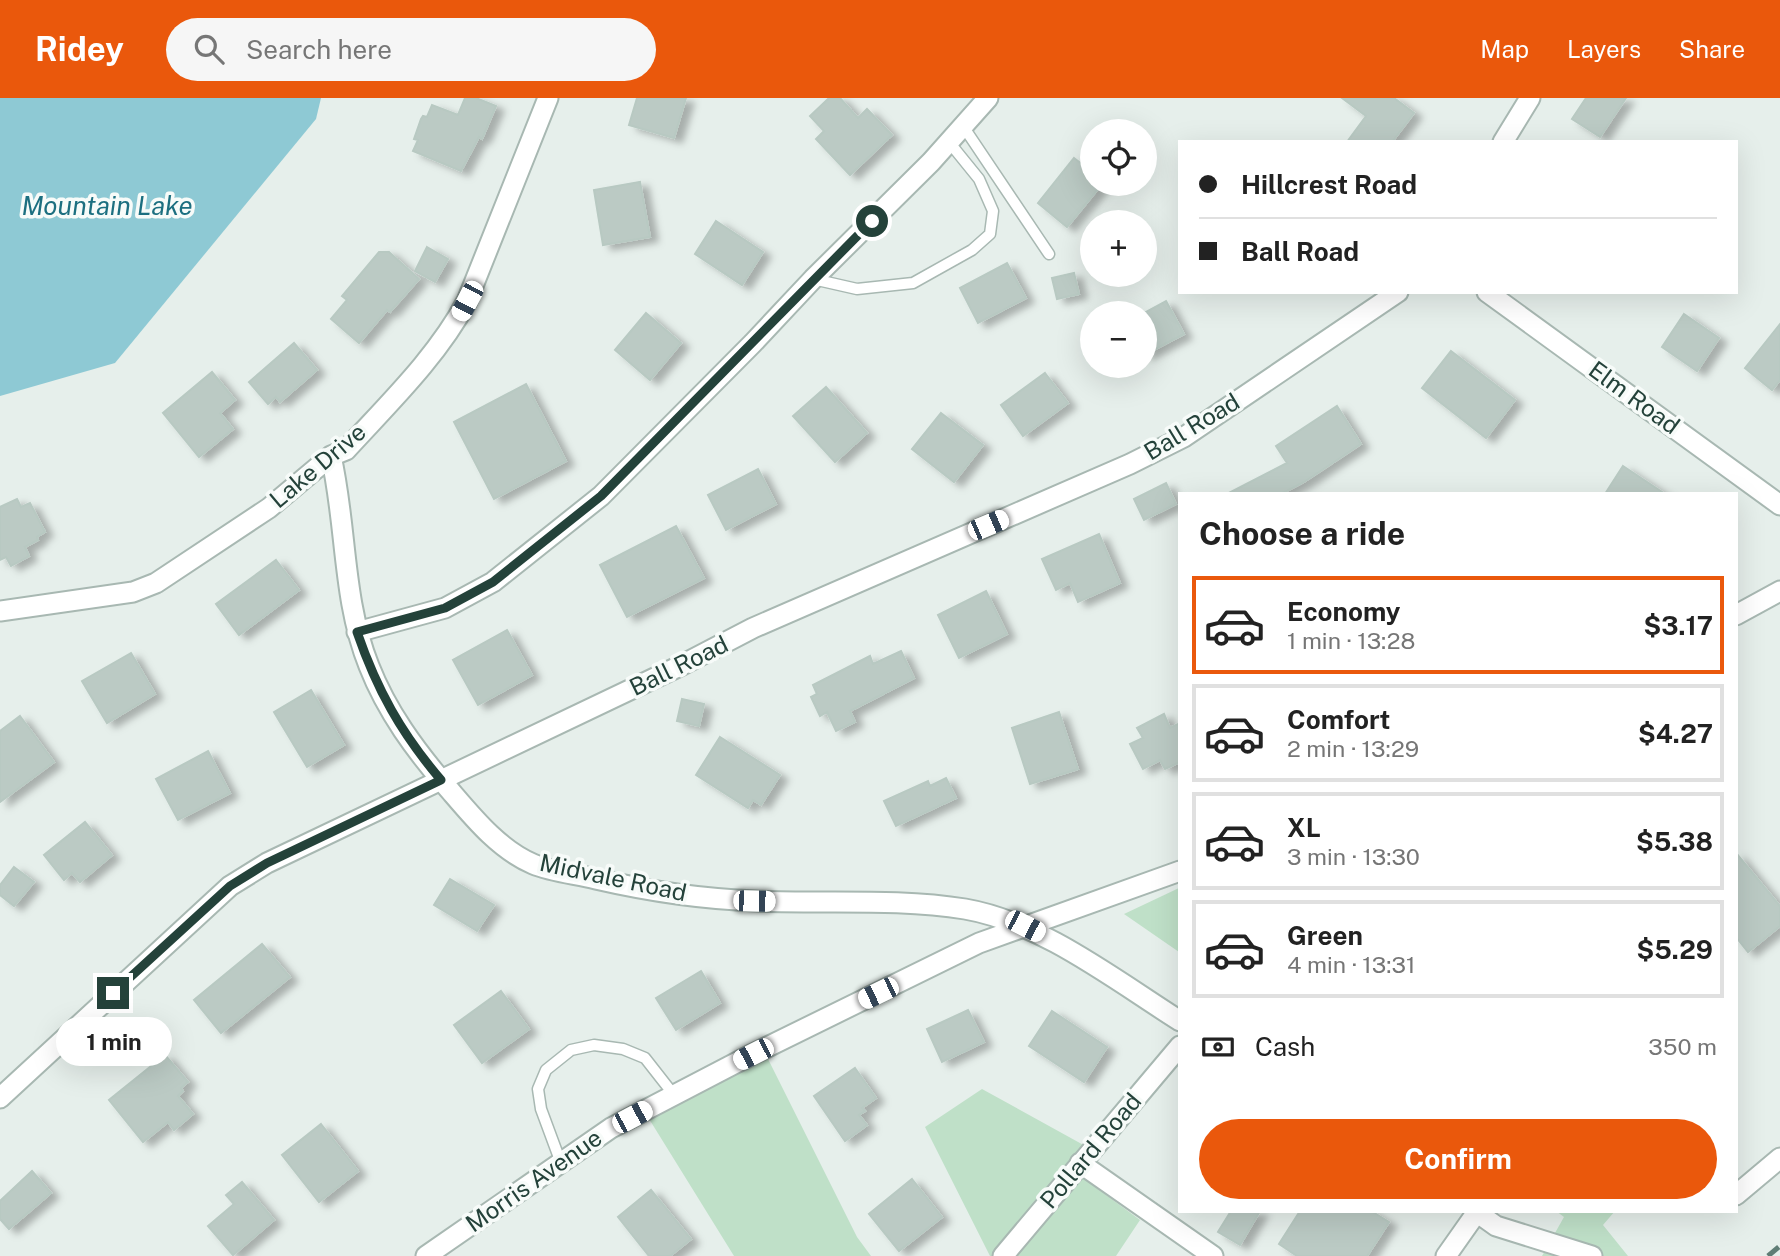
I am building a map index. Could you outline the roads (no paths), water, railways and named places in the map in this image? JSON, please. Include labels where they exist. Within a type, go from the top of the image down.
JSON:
[{"type":"street","name":"Lake Drive","points":[[0,611],[133,592],[156,583],[269,508],[331,456],[346,450],[454,327],[467,301],[548,98]]},
{"type":"street","points":[[357,632],[445,608],[493,582],[601,496],[949,142],[988,98]]},
{"type":"street","points":[[1504,140],[1530,98]]},
{"type":"street","name":"Ball Road","points":[[0,1098],[230,886],[267,863],[753,628],[1130,464],[1174,442],[1395,294]]},
{"type":"street","name":"Elm Road","points":[[1490,294],[1778,499]]},
{"type":"street","name":"Midvale Road","points":[[331,456],[337,481],[351,604],[369,667],[388,707],[421,757],[481,825],[507,848],[534,864],[651,891],[754,901],[875,902],[965,909],[1025,926],[1178,1020]]},
{"type":"street","points":[[1738,614],[1780,591]]},
{"type":"street","name":"Morris Avenue","points":[[426,1256],[611,1128],[674,1095],[979,943],[1178,872]]},
{"type":"street","name":"Pollard Road","points":[[1003,1256],[1178,1048]]},
{"type":"street","points":[[1738,1193],[1780,1158]]},
{"type":"street","points":[[1080,1163],[1213,1256]]},
{"type":"street","points":[[1446,1256],[1475,1213]]},
{"type":"street","points":[[1477,1213],[1496,1226],[1592,1256]]},
{"type":"lane","points":[[963,126],[1049,254]]},
{"type":"lane","points":[[813,279],[857,289],[913,283],[972,250],[990,234],[993,211],[979,179],[949,142]]},
{"type":"lane","points":[[561,1163],[541,1109],[538,1088],[546,1070],[571,1051],[594,1045],[622,1049],[645,1058],[674,1095]]},
{"type":"water","name":"Mountain Lake","points":[[0,98],[321,98],[316,119],[115,363],[0,396]]},
{"type":"railway","points":[[1768,1256],[1780,1246]]}]
